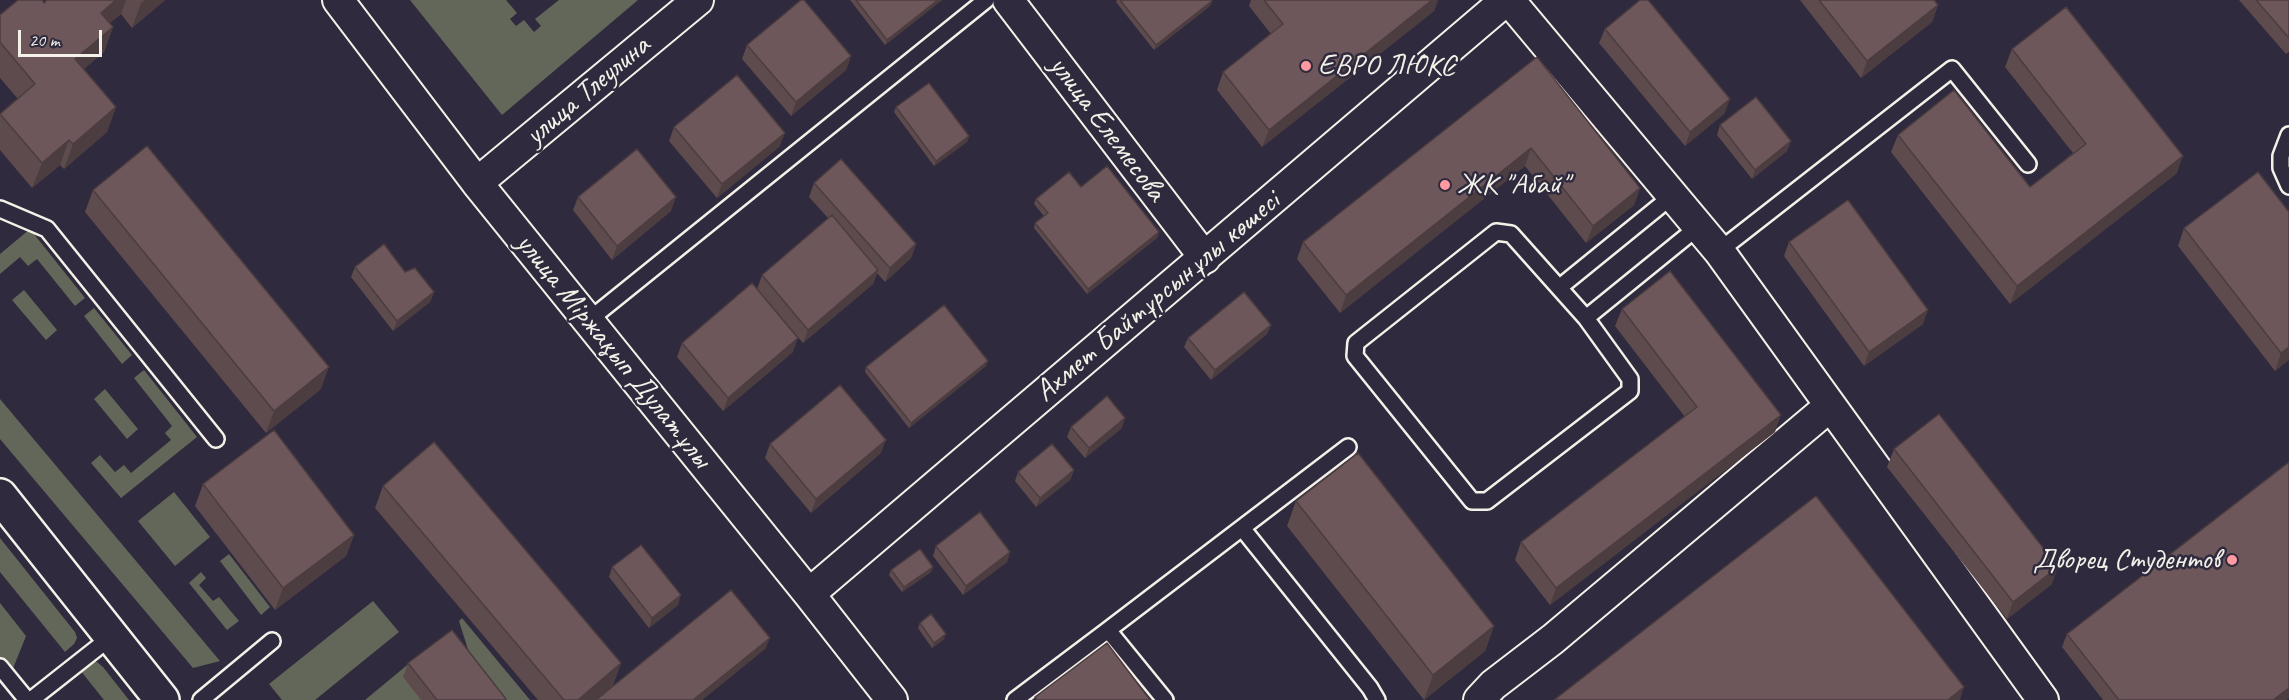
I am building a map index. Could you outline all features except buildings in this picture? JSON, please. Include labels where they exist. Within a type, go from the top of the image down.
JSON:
[{"type":"highway","points":[[0,496],[162,700]]},
{"type":"street","name":"улица Міржақып Дулатұлы","points":[[338,0],[477,183],[892,700]]},
{"type":"street","name":"улица Тлеулина","points":[[477,183],[698,0]]},
{"type":"street","name":"улица Елемесова","points":[[1008,0],[1205,258]]},
{"type":"street","name":"Ахмет Байтұрсынұлы көшесі","points":[[809,594],[1508,0]]},
{"type":"street","points":[[1508,0],[1719,251],[2043,700]]},
{"type":"street","points":[[1479,700],[1493,685],[1553,639],[1830,406]]},
{"type":"lane","points":[[589,320],[986,0]]},
{"type":"lane","points":[[1719,251],[1952,69],[2028,164]]},
{"type":"lane","points":[[2289,135],[2281,162],[2289,186]]},
{"type":"lane","points":[[1560,287],[1672,196]]},
{"type":"lane","points":[[0,209],[32,220],[47,229],[216,439]]},
{"type":"lane","points":[[1586,318],[1698,227]]},
{"type":"lane","points":[[1496,232],[1511,234],[1586,318],[1630,379],[1630,391],[1487,501],[1472,501],[1355,356],[1356,343],[1496,232]]},
{"type":"lane","points":[[1015,700],[1348,447]]},
{"type":"lane","points":[[1242,528],[1370,688],[1377,700]]},
{"type":"lane","points":[[1108,630],[1165,700]]},
{"type":"lane","points":[[0,667],[29,700],[111,637]]},
{"type":"lane","points":[[201,700],[272,641]]},
{"type":"green space","points":[[410,0],[506,0],[517,13],[510,19],[516,26],[524,20],[534,32],[541,26],[535,19],[559,0],[638,0],[502,115]]},
{"type":"green space","points":[[30,229],[85,298],[75,306],[37,259],[28,266],[20,257],[0,274],[0,254]]},
{"type":"green space","points":[[24,290],[57,330],[46,340],[12,300]]},
{"type":"green space","points":[[94,308],[132,355],[122,364],[84,316]]},
{"type":"green space","points":[[144,370],[197,437],[121,498],[91,463],[100,455],[115,472],[124,465],[131,473],[171,440],[165,433],[172,426],[134,378]]},
{"type":"green space","points":[[105,389],[138,429],[127,439],[94,399]]},
{"type":"green space","points":[[0,399],[220,661],[193,668],[0,439]]},
{"type":"green space","points":[[174,492],[210,537],[175,566],[138,521]]},
{"type":"green space","points":[[0,538],[75,632],[77,638],[74,644],[65,652],[0,572]]},
{"type":"green space","points":[[229,554],[270,607],[261,615],[220,561]]},
{"type":"green space","points":[[201,572],[206,578],[199,585],[213,601],[219,597],[239,621],[227,630],[189,583]]},
{"type":"green space","points":[[373,601],[399,632],[315,700],[282,700],[269,684]]},
{"type":"green space","points":[[0,603],[26,636],[12,671],[0,657]]},
{"type":"green space","points":[[462,618],[530,700],[484,700],[459,621]]},
{"type":"green space","points":[[435,642],[457,666],[467,700],[365,700]]},
{"type":"green space","points":[[90,662],[97,662],[103,667],[129,700],[104,700],[80,670]]},
{"type":"place","name":"ЕВРО ЛЮКС","points":[[1306,66]]},
{"type":"place","name":"ЖК \"Абай\"","points":[[1445,185]]},
{"type":"place","name":"Дворец Студентов","points":[[2232,560]]}]
